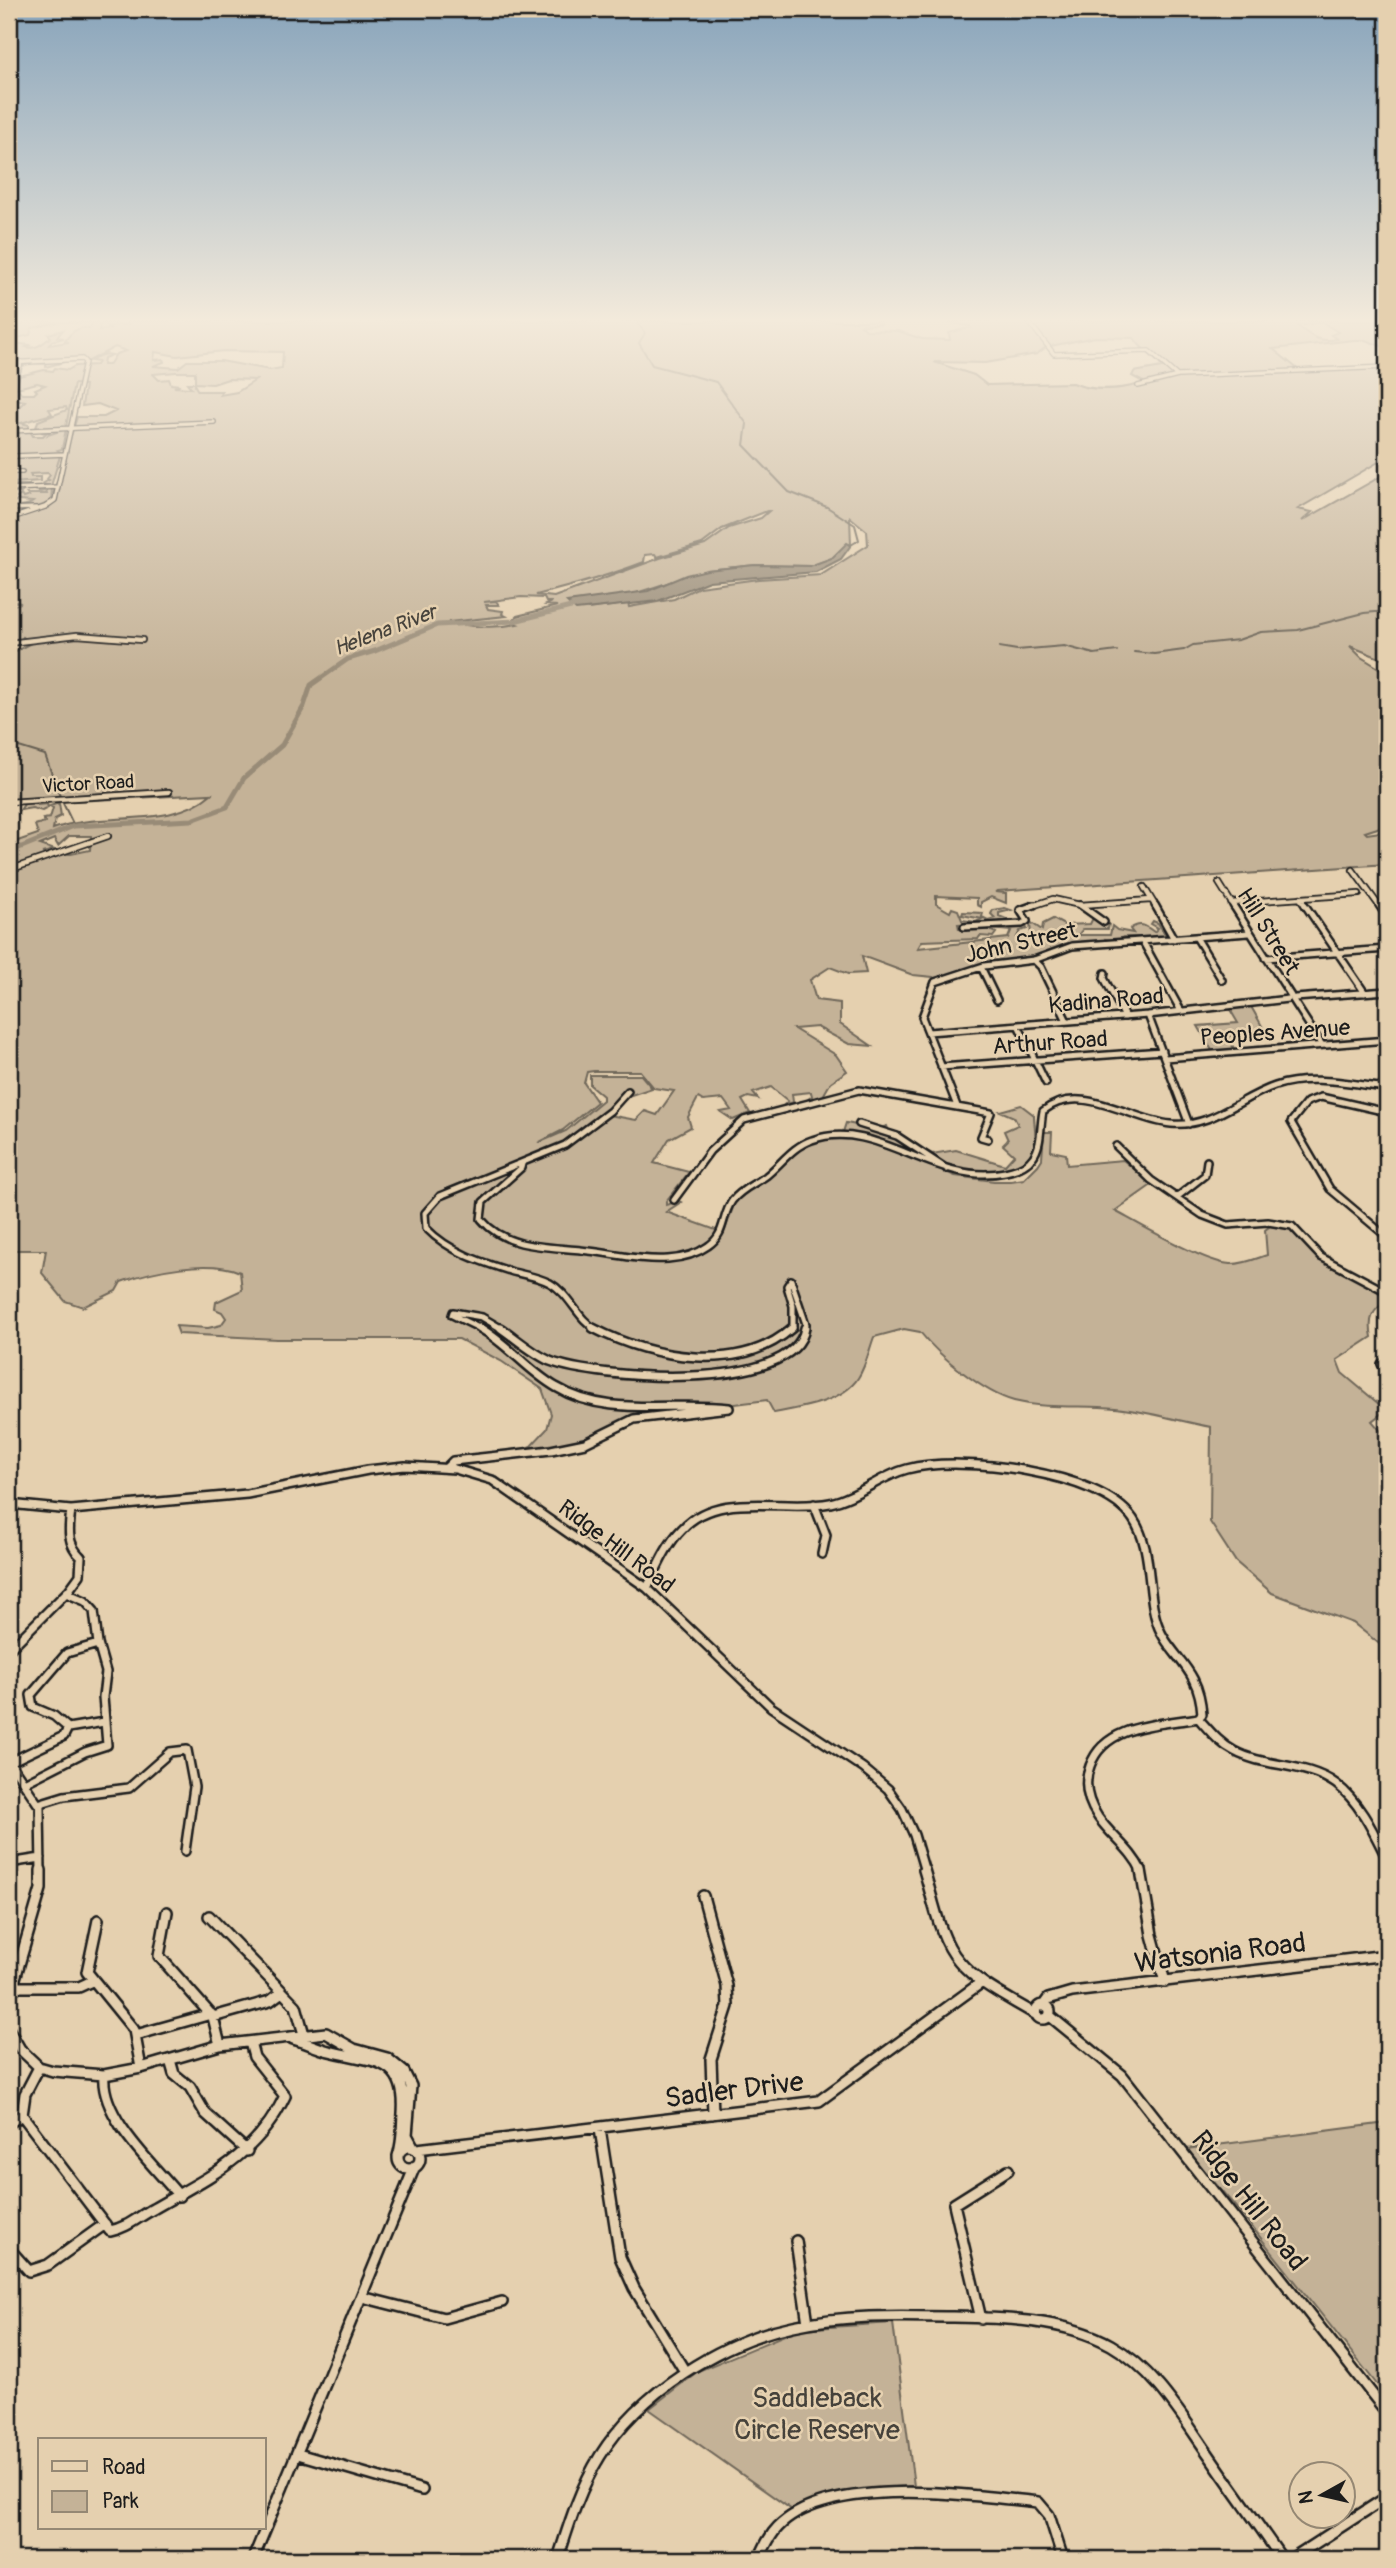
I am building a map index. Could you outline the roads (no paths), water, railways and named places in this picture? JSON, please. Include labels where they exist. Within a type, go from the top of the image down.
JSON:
[{"type":"street","points":[[9,519],[51,504],[58,487],[68,441]]},
{"type":"street","points":[[9,465],[9,458],[16,456],[65,454]]},
{"type":"street","points":[[9,472],[22,471]]},
{"type":"street","points":[[9,489],[58,487]]},
{"type":"street","points":[[9,509],[45,507]]},
{"type":"street","points":[[9,643],[77,635],[142,640]]},
{"type":"street","name":"Victor Road","points":[[9,802],[169,792]]},
{"type":"street","points":[[9,870],[108,836]]},
{"type":"street","points":[[1353,870],[1387,916]]},
{"type":"street","name":"Hill Street","points":[[1219,883],[1322,1045]]},
{"type":"street","points":[[1144,887],[1174,939]]},
{"type":"street","points":[[1231,903],[1359,894]]},
{"type":"street","points":[[1300,898],[1365,993]]},
{"type":"street","points":[[964,927],[1022,924],[1027,921],[1020,910],[1053,899],[1080,905],[1151,900]]},
{"type":"street","points":[[1080,905],[1104,922]]},
{"type":"street","name":"John Street","points":[[957,1106],[922,1013],[934,984],[981,967],[1034,960],[1072,946],[1250,933]]},
{"type":"street","points":[[1196,937],[1222,979]]},
{"type":"street","points":[[1143,942],[1181,1011]]},
{"type":"street","points":[[1266,958],[1387,949]]},
{"type":"street","points":[[1034,960],[1041,967],[1067,1021]]},
{"type":"street","points":[[981,967],[997,1000]]},
{"type":"street","points":[[1105,973],[1104,978],[1125,1017]]},
{"type":"street","name":"Kadina Road","points":[[928,1032],[1148,1015],[1387,991]]},
{"type":"street","points":[[1148,1015],[1189,1124]]},
{"type":"street","points":[[1018,1025],[1046,1083]]},
{"type":"street","name":"Peoples Avenue","points":[[1163,1054],[1387,1040]]},
{"type":"street","name":"Arthur Road","points":[[942,1067],[1163,1054]]},
{"type":"street","points":[[522,1164],[521,1168],[484,1200],[481,1219],[486,1227],[509,1240],[664,1259],[681,1257],[701,1250],[713,1242],[721,1233],[727,1208],[734,1198],[769,1174],[792,1149],[816,1139],[839,1135],[867,1139],[947,1171],[991,1176],[1009,1172],[1027,1163],[1036,1149],[1043,1111],[1059,1101],[1089,1102],[1162,1123],[1189,1124],[1208,1121],[1267,1089],[1293,1082],[1325,1080],[1387,1088]]},
{"type":"street","points":[[674,1200],[710,1151],[744,1120],[859,1090],[991,1113],[981,1137],[988,1139]]},
{"type":"street","points":[[447,1467],[453,1461],[521,1456],[580,1444],[623,1423],[648,1416],[729,1408],[604,1404],[582,1399],[551,1384],[490,1332],[452,1315],[452,1312],[463,1312],[494,1322],[533,1352],[557,1364],[587,1371],[641,1375],[710,1376],[751,1369],[787,1356],[804,1337],[804,1318],[791,1280],[787,1286],[793,1306],[793,1327],[780,1341],[767,1348],[740,1355],[708,1356],[658,1350],[624,1342],[605,1335],[587,1322],[555,1286],[445,1248],[428,1234],[423,1221],[425,1212],[440,1196],[565,1145],[610,1111],[628,1091]]},
{"type":"street","points":[[1387,1112],[1321,1097],[1310,1099],[1300,1107],[1291,1122],[1330,1189],[1387,1237]]},
{"type":"street","points":[[859,1124],[897,1136],[942,1164],[947,1171]]},
{"type":"street","points":[[1116,1146],[1126,1160],[1211,1220],[1225,1225],[1270,1222],[1293,1227],[1325,1259],[1387,1292]]},
{"type":"street","points":[[1177,1197],[1205,1175],[1207,1161]]},
{"type":"street","points":[[647,1588],[680,1528],[698,1516],[724,1507],[814,1504],[853,1495],[906,1468],[926,1464],[1073,1480],[1120,1506],[1136,1522],[1144,1539],[1153,1614],[1161,1636],[1197,1679],[1202,1702],[1202,1714],[1198,1718],[1121,1733],[1104,1744],[1090,1760],[1085,1773],[1086,1796],[1098,1818],[1136,1859],[1143,1873],[1152,1938],[1165,1982]]},
{"type":"street","name":"Ridge Hill Road","points":[[9,1504],[71,1510],[247,1494],[392,1467],[447,1467],[478,1474],[499,1484],[647,1588],[771,1707],[863,1768],[888,1789],[902,1809],[914,1835],[949,1945],[959,1961],[982,1982],[1022,2005],[1043,2012],[1064,2026],[1122,2075],[1387,2413]]},
{"type":"street","points":[[814,1504],[828,1535],[828,1543],[822,1554]]},
{"type":"street","points":[[9,1650],[66,1593],[80,1575],[82,1562],[70,1545],[71,1510]]},
{"type":"street","points":[[24,1783],[85,1752],[107,1745],[103,1697],[106,1672],[92,1606],[66,1593]]},
{"type":"street","points":[[98,1644],[67,1653],[31,1695],[33,1707],[54,1716],[68,1728],[104,1722]]},
{"type":"street","points":[[1198,1718],[1233,1750],[1261,1760],[1298,1768],[1334,1783],[1355,1804],[1373,1830],[1387,1859]]},
{"type":"street","points":[[9,1999],[38,1904],[42,1816],[38,1804],[9,1762],[64,1736],[68,1728]]},
{"type":"street","points":[[38,1804],[64,1796],[128,1788],[170,1752],[187,1750],[194,1778],[193,1810],[185,1851]]},
{"type":"street","points":[[9,1863],[41,1858]]},
{"type":"street","points":[[703,1896],[727,1986],[728,2006],[711,2059],[713,2114]]},
{"type":"street","points":[[167,1912],[159,1956],[212,2015],[220,2045]]},
{"type":"street","points":[[209,1916],[261,1967],[298,2010],[306,2039],[331,2052],[383,2063],[399,2075],[406,2094],[398,2163],[404,2168],[406,2187]]},
{"type":"street","points":[[99,1920],[87,1966],[92,1981],[136,2035],[141,2068]]},
{"type":"street","name":"Watsonia Road","points":[[1043,2012],[1059,1996],[1072,1992],[1387,1955]]},
{"type":"street","points":[[14,1987],[79,1987],[92,1981]]},
{"type":"street","name":"Sadler Drive","points":[[415,2149],[600,2130],[810,2103],[827,2098],[982,1982]]},
{"type":"street","points":[[136,2035],[270,2001],[282,1992]]},
{"type":"street","points":[[9,2030],[20,2049],[39,2067],[53,2071],[104,2075],[141,2068],[220,2045],[306,2039],[326,2033],[354,2049],[387,2059],[399,2067],[411,2087],[407,2135],[421,2155],[266,2529]]},
{"type":"street","points":[[39,2067],[25,2094],[22,2115],[110,2231],[121,2230],[144,2213],[220,2172],[247,2151],[262,2133],[285,2096],[282,2087],[252,2055],[250,2042]]},
{"type":"street","points":[[170,2060],[174,2074],[190,2087],[205,2113],[247,2151]]},
{"type":"street","points":[[104,2075],[103,2091],[122,2126],[179,2196]]},
{"type":"street","points":[[9,2123],[22,2115]]},
{"type":"street","points":[[600,2130],[621,2257],[634,2288],[684,2370]]},
{"type":"street","name":"Sadler Drive","points":[[417,2164],[431,2152],[454,2145]]},
{"type":"street","points":[[398,2156],[406,2148],[415,2149]]},
{"type":"street","points":[[404,2168],[417,2164]]},
{"type":"street","points":[[981,2319],[954,2204],[1008,2170]]},
{"type":"street","points":[[9,2244],[12,2252],[29,2271],[48,2265],[105,2224]]},
{"type":"street","points":[[796,2241],[808,2323]]},
{"type":"street","points":[[362,2297],[444,2318],[502,2302]]},
{"type":"street","points":[[558,2559],[573,2512],[598,2459],[620,2427],[684,2370],[755,2338],[808,2323],[896,2316],[981,2319],[1073,2330],[1112,2345],[1143,2369],[1177,2408],[1282,2559]]},
{"type":"street","points":[[298,2454],[422,2490]]},
{"type":"street","points":[[759,2559],[779,2525],[798,2514],[837,2500],[888,2492],[951,2493],[1038,2502],[1049,2515],[1063,2559]]},
{"type":"street","points":[[1291,2559],[1387,2497]]},
{"type":"street","points":[[253,2559],[265,2530]]},
{"type":"waterway","name":"Helena River","points":[[745,441],[744,445],[789,492],[827,507],[855,525],[859,540],[851,545]]},
{"type":"waterway","name":"Helena River","points":[[9,852],[74,826],[192,820],[227,807],[244,778],[282,745],[304,706],[311,685],[348,659],[375,651],[437,625],[514,621],[583,604]]},
{"type":"waterway","points":[[1134,652],[1154,654],[1184,650],[1193,645],[1238,640],[1261,632],[1298,630],[1364,613],[1387,611]]},
{"type":"waterway","points":[[999,647],[1017,650],[1064,646],[1094,654],[1117,651]]},
{"type":"waterway","points":[[9,744],[45,755],[60,797]]},
{"type":"waterway","points":[[61,799],[74,826]]},
{"type":"park label","name":"Saddleback Circle Reserve","points":[[817,2413]]}]
